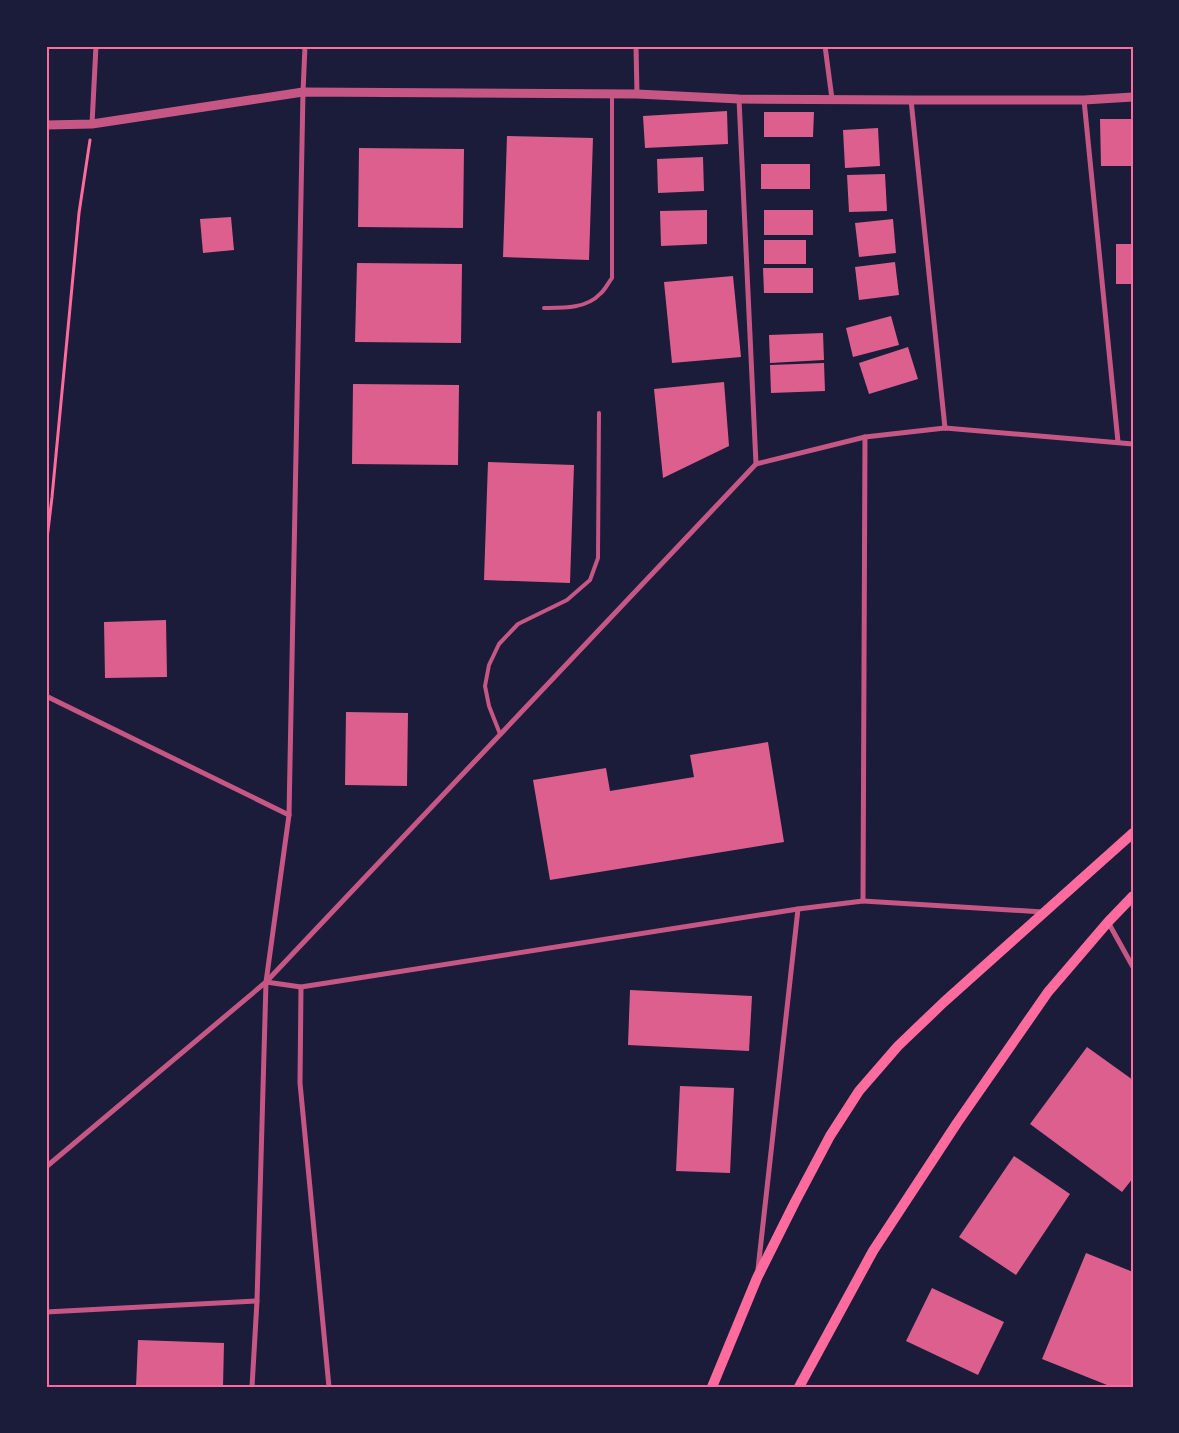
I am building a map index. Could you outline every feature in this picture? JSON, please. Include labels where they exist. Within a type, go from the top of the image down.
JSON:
[{"type":"main road","points":[[712,1387],[757,1278],[830,1136],[859,1091],[898,1046],[944,1002],[1133,833]]},
{"type":"main road","points":[[799,1387],[873,1251],[957,1123],[1048,992],[1133,896]]},
{"type":"street","points":[[92,124],[96,46]]},
{"type":"street","points":[[252,1387],[257,1301],[266,982],[289,815],[305,46]]},
{"type":"street","points":[[636,46],[637,94]]},
{"type":"street","points":[[825,46],[832,99]]},
{"type":"street","points":[[46,125],[92,124],[303,92],[637,94],[739,99],[1084,100],[1133,97]]},
{"type":"street","points":[[739,99],[756,464]]},
{"type":"street","points":[[911,100],[945,428]]},
{"type":"street","points":[[1084,100],[1118,442]]},
{"type":"street","points":[[46,1167],[266,982],[756,464],[865,437],[945,428],[1133,444]]},
{"type":"street","points":[[863,901],[865,437]]},
{"type":"street","points":[[46,696],[289,815]]},
{"type":"street","points":[[266,982],[302,987],[798,909],[863,901],[1044,912]]},
{"type":"street","points":[[757,1278],[798,909]]},
{"type":"street","points":[[1108,922],[1133,967]]},
{"type":"street","points":[[302,987],[300,1083],[329,1387]]},
{"type":"street","points":[[46,1312],[257,1301]]},
{"type":"lane","points":[[544,308],[564,308],[588,303],[600,295],[612,278],[612,94]]},
{"type":"lane","points":[[500,734],[485,686],[489,664],[499,644],[518,624],[566,600],[590,580],[598,558],[599,413]]},
{"type":"path","points":[[46,547],[79,213],[92,124]]},
{"type":"building","points":[[727,111],[728,144],[645,148],[643,116]]},
{"type":"building","points":[[764,112],[814,112],[813,137],[764,137]]},
{"type":"building","points":[[1100,119],[1133,119],[1133,166],[1101,166]]},
{"type":"building","points":[[878,128],[880,166],[845,168],[843,130]]},
{"type":"building","points":[[507,136],[593,138],[589,260],[503,257]]},
{"type":"building","points":[[359,148],[464,149],[463,228],[358,227]]},
{"type":"building","points":[[703,157],[704,191],[658,193],[657,159]]},
{"type":"building","points":[[761,164],[810,164],[810,189],[761,189]]},
{"type":"building","points":[[885,174],[887,211],[849,212],[847,175]]},
{"type":"building","points":[[707,210],[707,244],[661,246],[660,211]]},
{"type":"building","points":[[764,210],[813,210],[813,235],[764,235]]},
{"type":"building","points":[[231,217],[234,250],[203,253],[200,219]]},
{"type":"building","points":[[893,219],[896,253],[859,257],[855,223]]},
{"type":"building","points":[[764,240],[806,240],[806,264],[764,264]]},
{"type":"building","points":[[1116,244],[1133,244],[1133,284],[1116,284]]},
{"type":"building","points":[[895,262],[899,295],[859,300],[855,267]]},
{"type":"building","points":[[357,263],[462,264],[461,343],[355,342]]},
{"type":"building","points":[[763,268],[813,268],[813,293],[764,293]]},
{"type":"building","points":[[733,276],[741,357],[672,363],[664,282]]},
{"type":"building","points":[[891,316],[899,345],[853,357],[846,328]]},
{"type":"building","points":[[823,333],[824,360],[770,363],[769,335]]},
{"type":"building","points":[[908,347],[918,379],[869,394],[859,363]]},
{"type":"building","points":[[824,363],[825,391],[771,393],[770,365]]},
{"type":"building","points":[[724,382],[729,446],[663,478],[654,389]]},
{"type":"building","points":[[353,384],[459,385],[458,465],[352,464]]},
{"type":"building","points":[[488,462],[574,465],[570,583],[484,580]]},
{"type":"building","points":[[166,620],[167,677],[105,678],[104,622]]},
{"type":"building","points":[[346,712],[408,713],[407,786],[345,785]]},
{"type":"building","points":[[768,742],[784,842],[550,880],[533,780],[606,768],[610,791],[694,777],[690,755]]},
{"type":"building","points":[[630,990],[752,996],[749,1051],[628,1045]]},
{"type":"building","points":[[1087,1047],[1133,1080],[1133,1178],[1122,1192],[1030,1124]]},
{"type":"building","points":[[680,1086],[734,1088],[730,1173],[676,1171]]},
{"type":"building","points":[[1014,1156],[1070,1194],[1016,1275],[959,1237]]},
{"type":"building","points":[[1086,1253],[1133,1272],[1133,1387],[1112,1387],[1042,1359]]},
{"type":"building","points":[[932,1288],[1004,1322],[978,1375],[906,1341]]},
{"type":"building","points":[[138,1340],[224,1343],[223,1387],[136,1387]]}]
